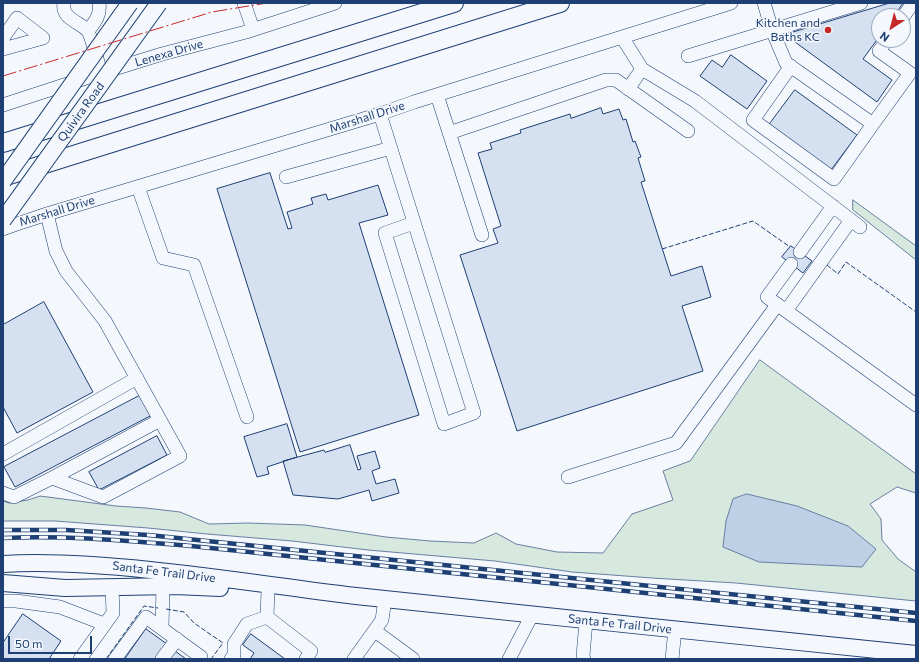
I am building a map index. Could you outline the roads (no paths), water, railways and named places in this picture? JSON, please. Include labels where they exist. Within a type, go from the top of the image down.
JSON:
[{"type":"highway","points":[[3,143],[454,3]]},
{"type":"highway","points":[[3,177],[560,3]]},
{"type":"main road","name":"Quivira Road","points":[[3,181],[130,3]]},
{"type":"main road","name":"Quivira Road","points":[[3,220],[159,3]]},
{"type":"main road","name":"Santa Fe Trail Drive","points":[[3,564],[22,562],[101,565],[385,599],[586,621],[676,629],[907,655]]},
{"type":"main road","points":[[82,564],[83,587]]},
{"type":"main road","name":"Santa Fe Trail Drive","points":[[3,583],[65,588],[163,586],[325,592]]},
{"type":"street","points":[[64,3],[63,8],[66,15],[88,31],[101,73]]},
{"type":"street","points":[[88,31],[98,18],[100,8],[99,3]]},
{"type":"street","points":[[244,3],[253,29]]},
{"type":"street","name":"Lenexa Drive","points":[[3,104],[162,54],[253,29],[322,5],[335,3]]},
{"type":"street","name":"Marshall Drive","points":[[3,229],[47,214],[380,114],[731,3]]},
{"type":"street","points":[[764,3],[772,30],[786,63],[873,124]]},
{"type":"street","points":[[688,56],[862,3]]},
{"type":"street","points":[[3,38],[17,18],[43,38],[3,50]]},
{"type":"street","points":[[568,477],[676,442],[777,304],[856,223],[695,101],[642,69],[622,37]]},
{"type":"street","points":[[791,66],[753,120],[834,179],[910,73],[879,51],[881,48]]},
{"type":"street","points":[[628,89],[642,69]]},
{"type":"street","points":[[449,133],[606,80],[616,80],[688,131]]},
{"type":"street","points":[[437,95],[482,235]]},
{"type":"street","points":[[380,114],[391,148],[474,413],[444,424],[385,233],[414,222]]},
{"type":"street","points":[[286,177],[391,148]]},
{"type":"street","points":[[138,187],[163,258],[194,265],[248,417]]},
{"type":"street","points":[[800,252],[833,206]]},
{"type":"street","points":[[47,214],[56,251],[66,271],[105,321],[180,456],[103,497],[52,478]]},
{"type":"street","points":[[777,304],[791,264]]},
{"type":"street","points":[[777,304],[916,405]]},
{"type":"street","points":[[4,451],[137,378]]},
{"type":"street","points":[[3,493],[14,497],[160,420]]},
{"type":"street","points":[[162,628],[163,586]]},
{"type":"street","points":[[80,659],[112,613],[112,587]]},
{"type":"street","points":[[267,617],[268,590]]},
{"type":"street","points":[[354,659],[382,620],[385,599]]},
{"type":"street","points":[[3,601],[16,601],[60,608],[104,624]]},
{"type":"street","points":[[508,659],[532,615]]},
{"type":"street","points":[[116,659],[146,617],[201,657],[199,659]]},
{"type":"street","points":[[231,659],[234,655],[234,644],[247,624],[267,617]]},
{"type":"street","points":[[267,617],[311,651],[306,659]]},
{"type":"street","points":[[584,659],[586,621]]},
{"type":"street","points":[[672,659],[676,629]]},
{"type":"street","points":[[374,630],[413,659]]},
{"type":"street","points":[[162,659],[177,639]]},
{"type":"water","points":[[747,494],[797,506],[848,526],[876,549],[862,567],[759,562],[723,547],[726,521],[733,499]]},
{"type":"railway","points":[[3,530],[66,530],[148,535],[916,613]]},
{"type":"railway","points":[[3,538],[74,538],[121,540],[191,546],[916,621]]},
{"type":"place","name":"Kitchen and Baths KC","points":[[828,30]]}]
